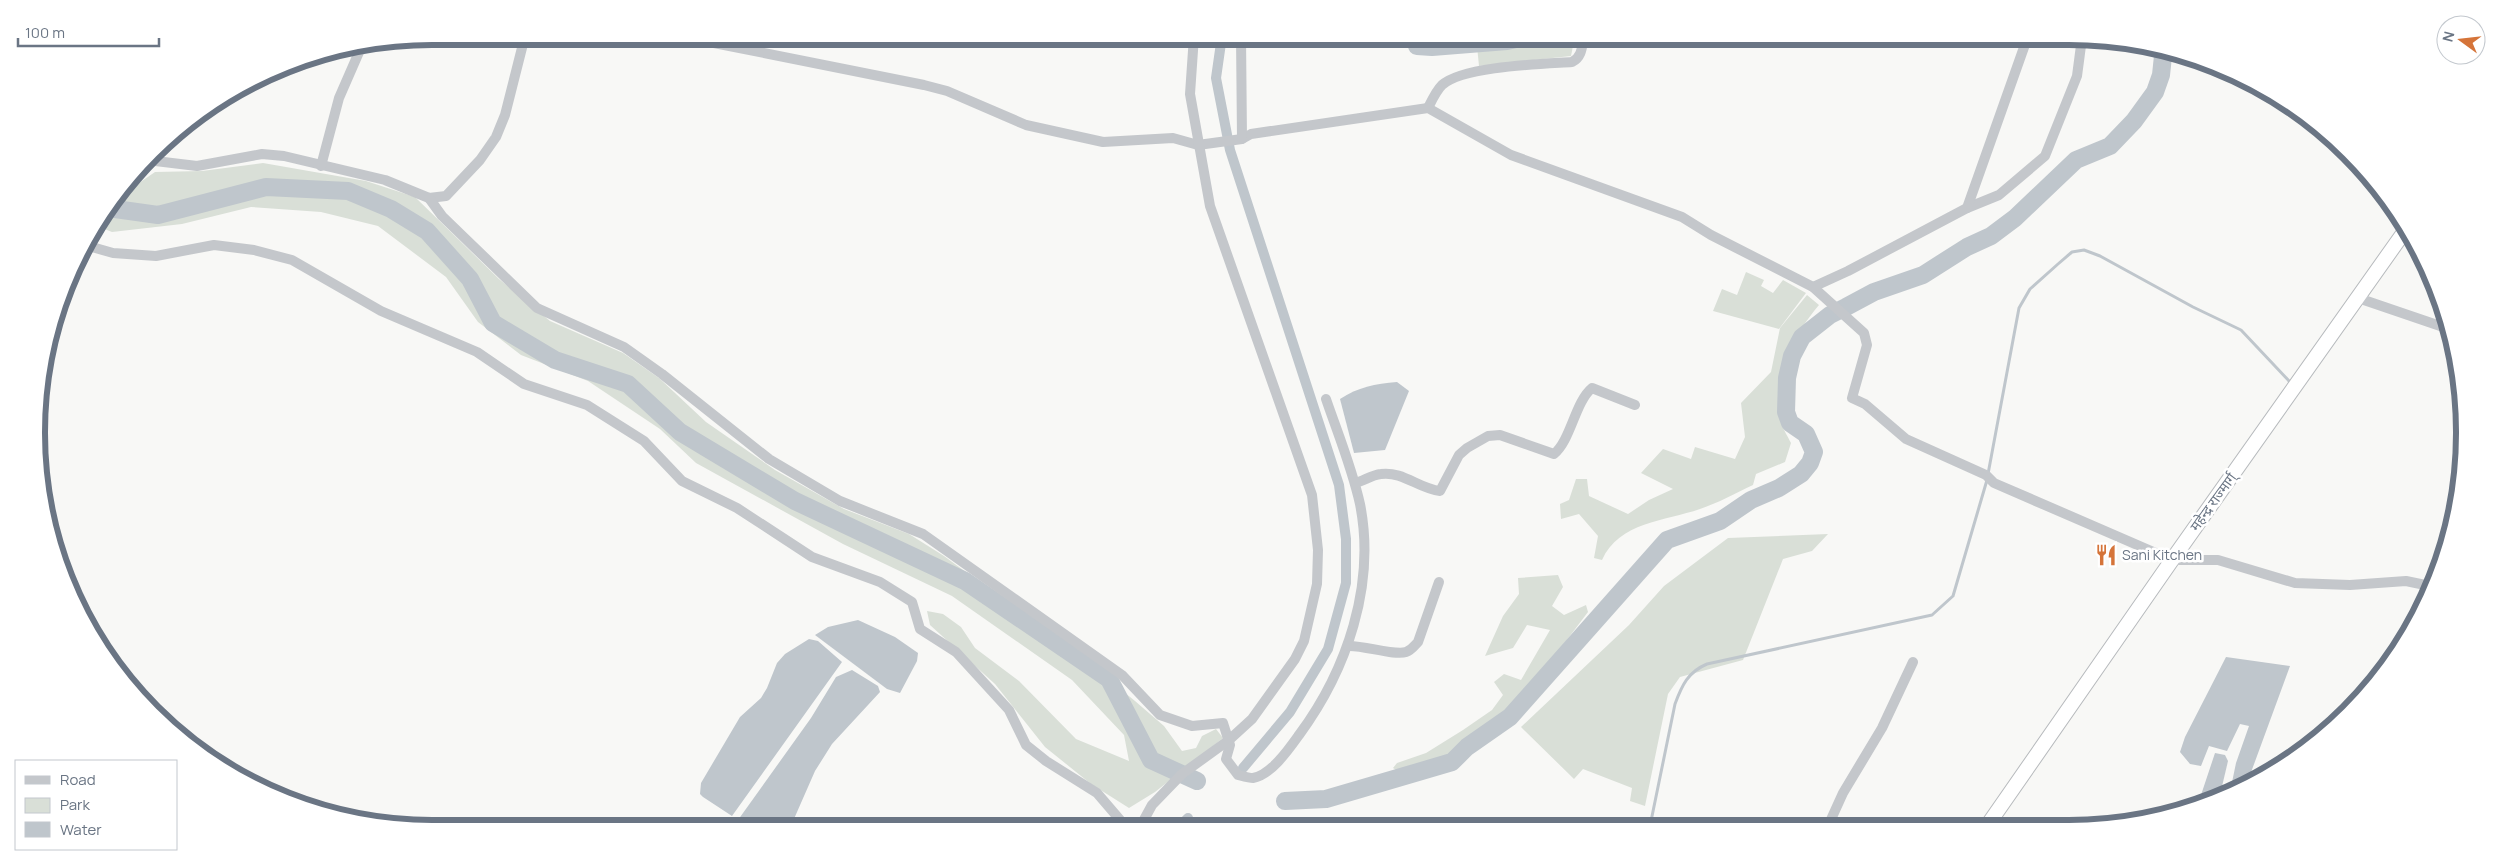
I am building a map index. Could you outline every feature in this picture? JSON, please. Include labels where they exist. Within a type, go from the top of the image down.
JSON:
[{"type":"highway","name":"महेन्द्र राज्मार्ग्","points":[[1990,820],[2402,236]]},
{"type":"street","points":[[155,161],[197,166],[262,154],[284,156],[385,180],[430,198],[446,196],[480,160],[496,137],[505,115],[523,45]]},
{"type":"street","points":[[724,45],[924,85],[947,91],[1026,126],[1102,142],[1173,138],[1203,145],[1242,139],[1251,134],[1428,108],[1511,155],[1682,217],[1711,236],[1813,287],[1864,333],[1867,345],[1852,398],[1865,404],[1906,439],[1986,475],[1994,483],[2172,560],[2218,560],[2295,583],[2350,585],[2406,581],[2425,585]]},
{"type":"street","points":[[1144,820],[1152,805],[1182,774],[1229,740],[1252,719],[1295,659],[1304,641],[1317,584],[1318,550],[1312,495],[1210,206],[1203,145],[1190,94],[1193,45]]},
{"type":"street","points":[[1241,45],[1242,139]]},
{"type":"street","points":[[1428,108],[1442,85],[1454,77],[1476,71],[1572,62],[1578,59],[1582,45]]},
{"type":"street","points":[[1967,208],[2025,45]]},
{"type":"street","points":[[1813,287],[1848,271],[1967,208],[1999,195],[2045,156],[2077,76],[2081,46]]},
{"type":"street","points":[[321,166],[339,98],[358,52]]},
{"type":"street","points":[[430,198],[442,216],[537,308],[624,347],[662,374],[770,459],[840,501],[923,534],[1122,675],[1160,715],[1192,726],[1223,724],[1229,740],[1226,759],[1238,775],[1253,778],[1275,766],[1314,713],[1348,646],[1360,598],[1363,553],[1360,506],[1355,483],[1326,399]]},
{"type":"street","points":[[92,247],[113,254],[156,256],[214,244],[254,250],[292,260],[381,311],[477,352],[524,384],[587,405],[644,441],[682,481],[737,508],[812,557],[880,582],[912,602],[920,629],[956,652],[989,688],[1009,710],[1026,745],[1046,761],[1097,793],[1120,820]]},
{"type":"street","points":[[2358,298],[2441,326]]},
{"type":"street","points":[[1355,483],[1374,475],[1388,474],[1404,476],[1440,491],[1459,455],[1488,436],[1500,435],[1554,454],[1559,450],[1574,416],[1592,388],[1635,405]]},
{"type":"street","points":[[1348,646],[1368,647],[1397,653],[1412,650],[1418,642],[1439,582]]},
{"type":"street","points":[[1831,820],[1843,794],[1882,728],[1913,662]]},
{"type":"green space","points":[[1477,45],[1573,45],[1571,56],[1479,66]]},
{"type":"green space","points":[[263,163],[366,181],[415,197],[499,279],[550,321],[623,353],[659,378],[706,422],[775,470],[844,509],[909,534],[944,556],[1072,650],[1135,701],[1164,726],[1182,751],[1196,748],[1202,736],[1216,729],[1223,738],[1155,792],[1129,808],[1091,784],[1045,747],[995,684],[930,625],[927,611],[943,614],[961,627],[975,648],[1019,681],[1076,739],[1129,761],[1124,735],[1072,680],[952,596],[843,544],[696,463],[660,429],[588,381],[521,355],[478,322],[446,277],[378,226],[321,212],[251,207],[182,224],[112,232],[103,228],[133,188],[155,172],[202,171]]},
{"type":"green space","points":[[1746,272],[1764,280],[1761,286],[1773,293],[1783,280],[1806,293],[1779,329],[1713,311],[1722,289],[1737,295]]},
{"type":"green space","points":[[1807,295],[1819,305],[1792,344],[1786,357],[1779,386],[1781,421],[1791,443],[1785,462],[1756,474],[1753,485],[1720,501],[1631,530],[1610,547],[1602,560],[1594,558],[1598,536],[1579,514],[1561,519],[1560,504],[1569,500],[1576,479],[1587,479],[1589,496],[1628,514],[1649,500],[1673,489],[1641,473],[1663,449],[1691,459],[1695,447],[1735,459],[1745,437],[1741,403],[1771,372],[1780,328]]},
{"type":"green space","points":[[1828,534],[1812,551],[1783,559],[1743,660],[1680,677],[1668,694],[1645,806],[1630,801],[1632,788],[1583,769],[1574,779],[1521,727],[1629,625],[1664,586],[1728,538]]},
{"type":"green space","points":[[1558,575],[1563,587],[1552,606],[1564,615],[1586,605],[1588,612],[1504,723],[1481,748],[1403,774],[1393,768],[1397,763],[1426,753],[1492,710],[1503,695],[1494,682],[1504,674],[1521,680],[1550,630],[1527,625],[1513,648],[1485,656],[1503,616],[1519,594],[1518,578]]},
{"type":"water","points":[[1397,382],[1409,391],[1385,450],[1354,453],[1340,399],[1367,387]]},
{"type":"water","points":[[858,620],[895,637],[918,653],[917,661],[900,693],[887,689],[815,635],[828,627]]},
{"type":"water","points":[[809,639],[818,641],[842,662],[732,816],[700,794],[701,783],[740,717],[761,698],[777,663],[785,654]]},
{"type":"water","points":[[2226,657],[2290,666],[2250,774],[2232,784],[2236,763],[2249,726],[2240,724],[2227,751],[2209,746],[2201,766],[2190,764],[2180,752],[2185,737]]},
{"type":"water","points":[[852,670],[878,686],[880,692],[832,744],[815,771],[794,820],[738,820],[811,718],[836,677]]},
{"type":"water","points":[[2215,753],[2225,755],[2228,761],[2221,789],[2200,796]]},
{"type":"waterway","points":[[1221,45],[1216,78],[1230,150],[1339,485],[1346,539],[1346,583],[1328,649],[1290,712],[1243,768]]},
{"type":"waterway","points":[[1417,46],[1457,45]]},
{"type":"waterway","points":[[1285,801],[1326,799],[1452,762],[1467,747],[1510,717],[1667,540],[1720,521],[1751,500],[1779,488],[1801,474],[1810,463],[1814,452],[1806,434],[1790,423],[1786,412],[1787,378],[1792,356],[1802,337],[1830,315],[1874,292],[1923,275],[1967,247],[1991,236],[2015,218],[2076,160],[2110,146],[2134,121],[2155,92],[2161,75],[2163,57]]},
{"type":"waterway","points":[[116,209],[158,215],[266,187],[348,191],[391,209],[427,231],[470,279],[493,323],[555,360],[628,384],[680,432],[795,501],[965,581],[1109,679],[1151,760],[1197,781]]},
{"type":"waterway","points":[[1988,474],[2019,308],[2030,289],[2072,252],[2084,250],[2100,256],[2193,307],[2241,330],[2290,382]]},
{"type":"waterway","points":[[1651,820],[1675,704],[1683,685],[1690,675],[1707,664],[1932,615],[1953,596],[1987,480]]},
{"type":"place","name":"Sani Kitchen","points":[[2106,555]]}]
